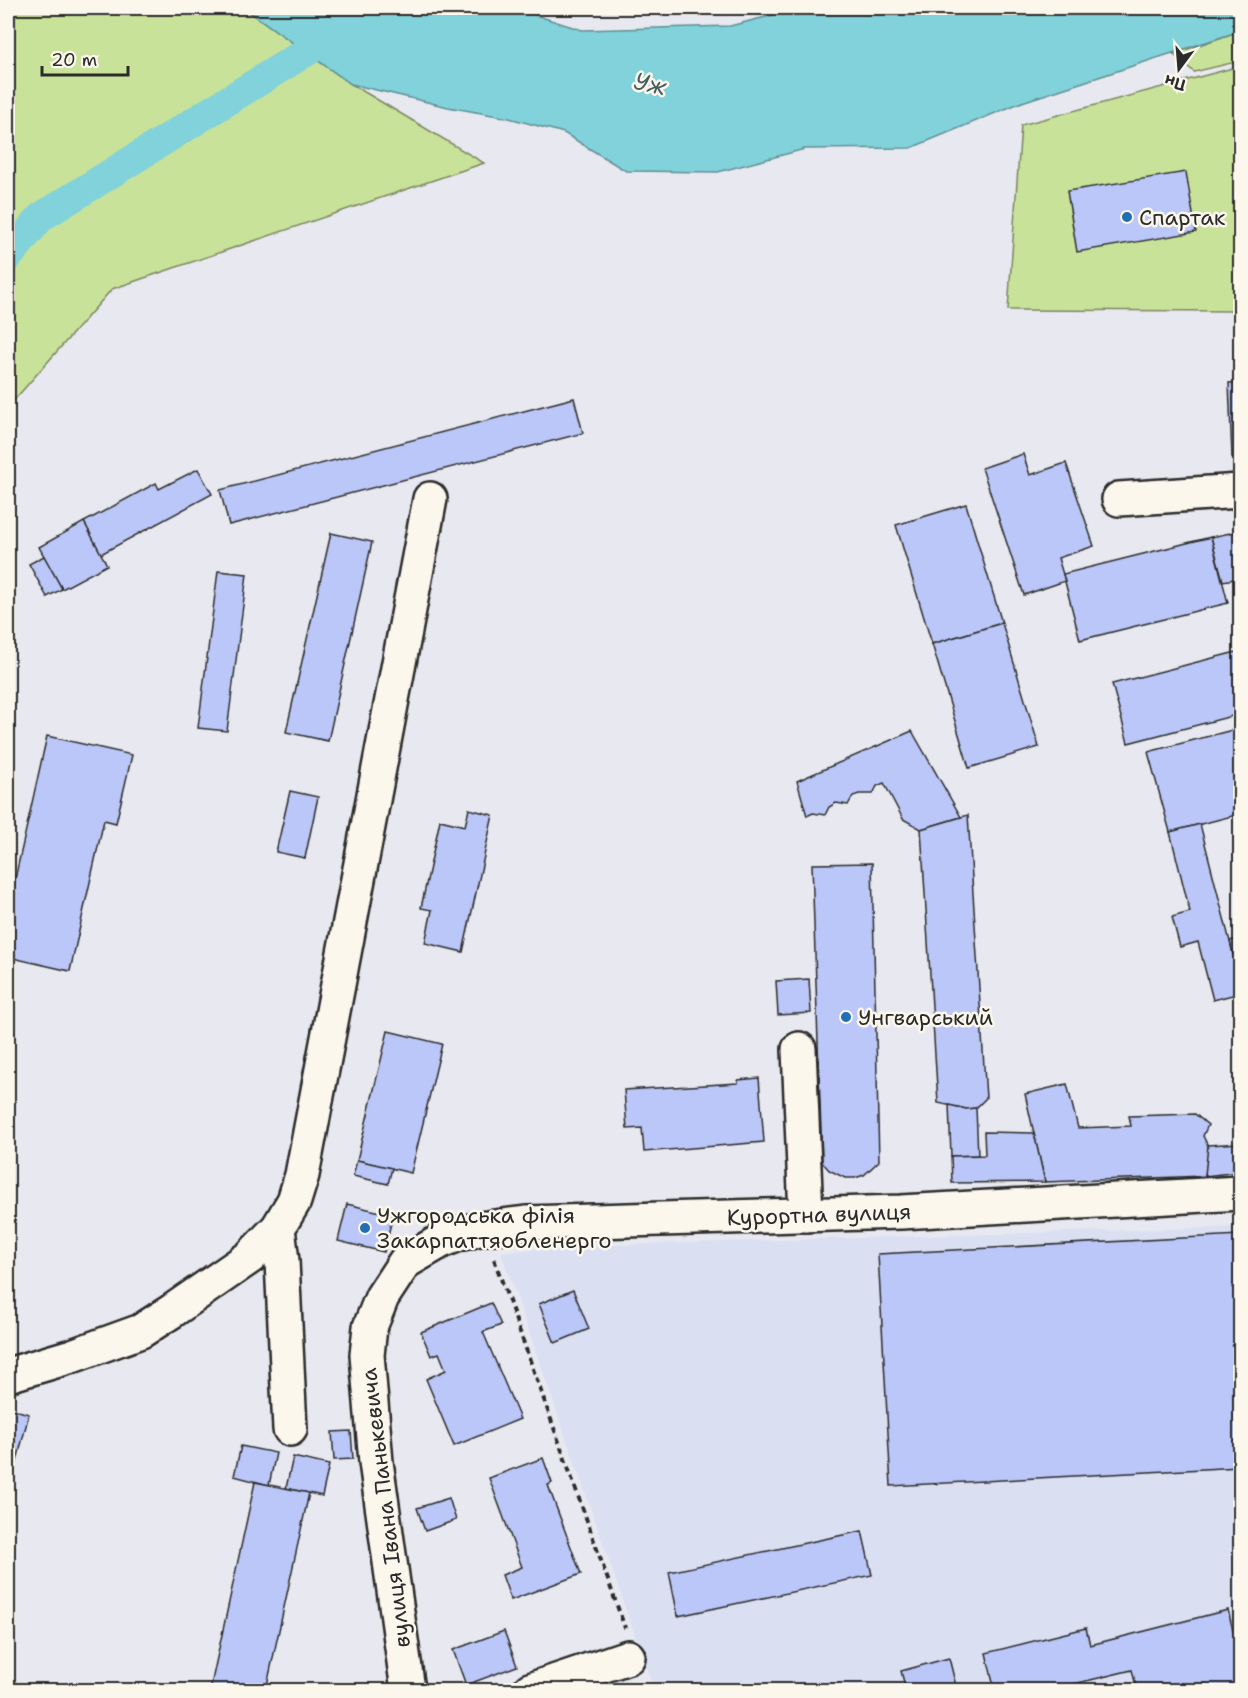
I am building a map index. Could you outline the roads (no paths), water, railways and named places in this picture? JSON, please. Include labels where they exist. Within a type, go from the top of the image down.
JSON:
[{"type":"street","points":[[1119,499],[1240,491]]},
{"type":"street","points":[[16,1366],[72,1356],[141,1331],[250,1257],[278,1228],[294,1201],[302,1175],[430,499]]},
{"type":"street","points":[[799,1049],[806,1215]]},
{"type":"street","name":"Курортна вулиця","points":[[405,1262],[441,1241],[479,1229],[526,1223],[901,1212],[1240,1193]]},
{"type":"street","points":[[278,1228],[282,1261],[290,1429]]},
{"type":"street","name":"вулиця Івана Панькевича","points":[[405,1262],[382,1297],[370,1327],[367,1355],[376,1462],[408,1690]]},
{"type":"street","points":[[530,1690],[628,1657]]},
{"type":"water","name":"Уж","points":[[244,8],[513,8],[582,30],[730,26],[801,8],[1240,8],[1240,31],[1022,102],[911,148],[805,149],[718,172],[626,171],[564,133],[509,118],[448,107],[351,84]]},
{"type":"waterway","points":[[8,257],[41,217],[341,30]]},
{"type":"place","name":"Спартак","points":[[1127,217]]},
{"type":"place","name":"Унгварський","points":[[846,1017]]},
{"type":"place","name":"Ужгородська філія Закарпаттяобленерго","points":[[365,1228]]}]
